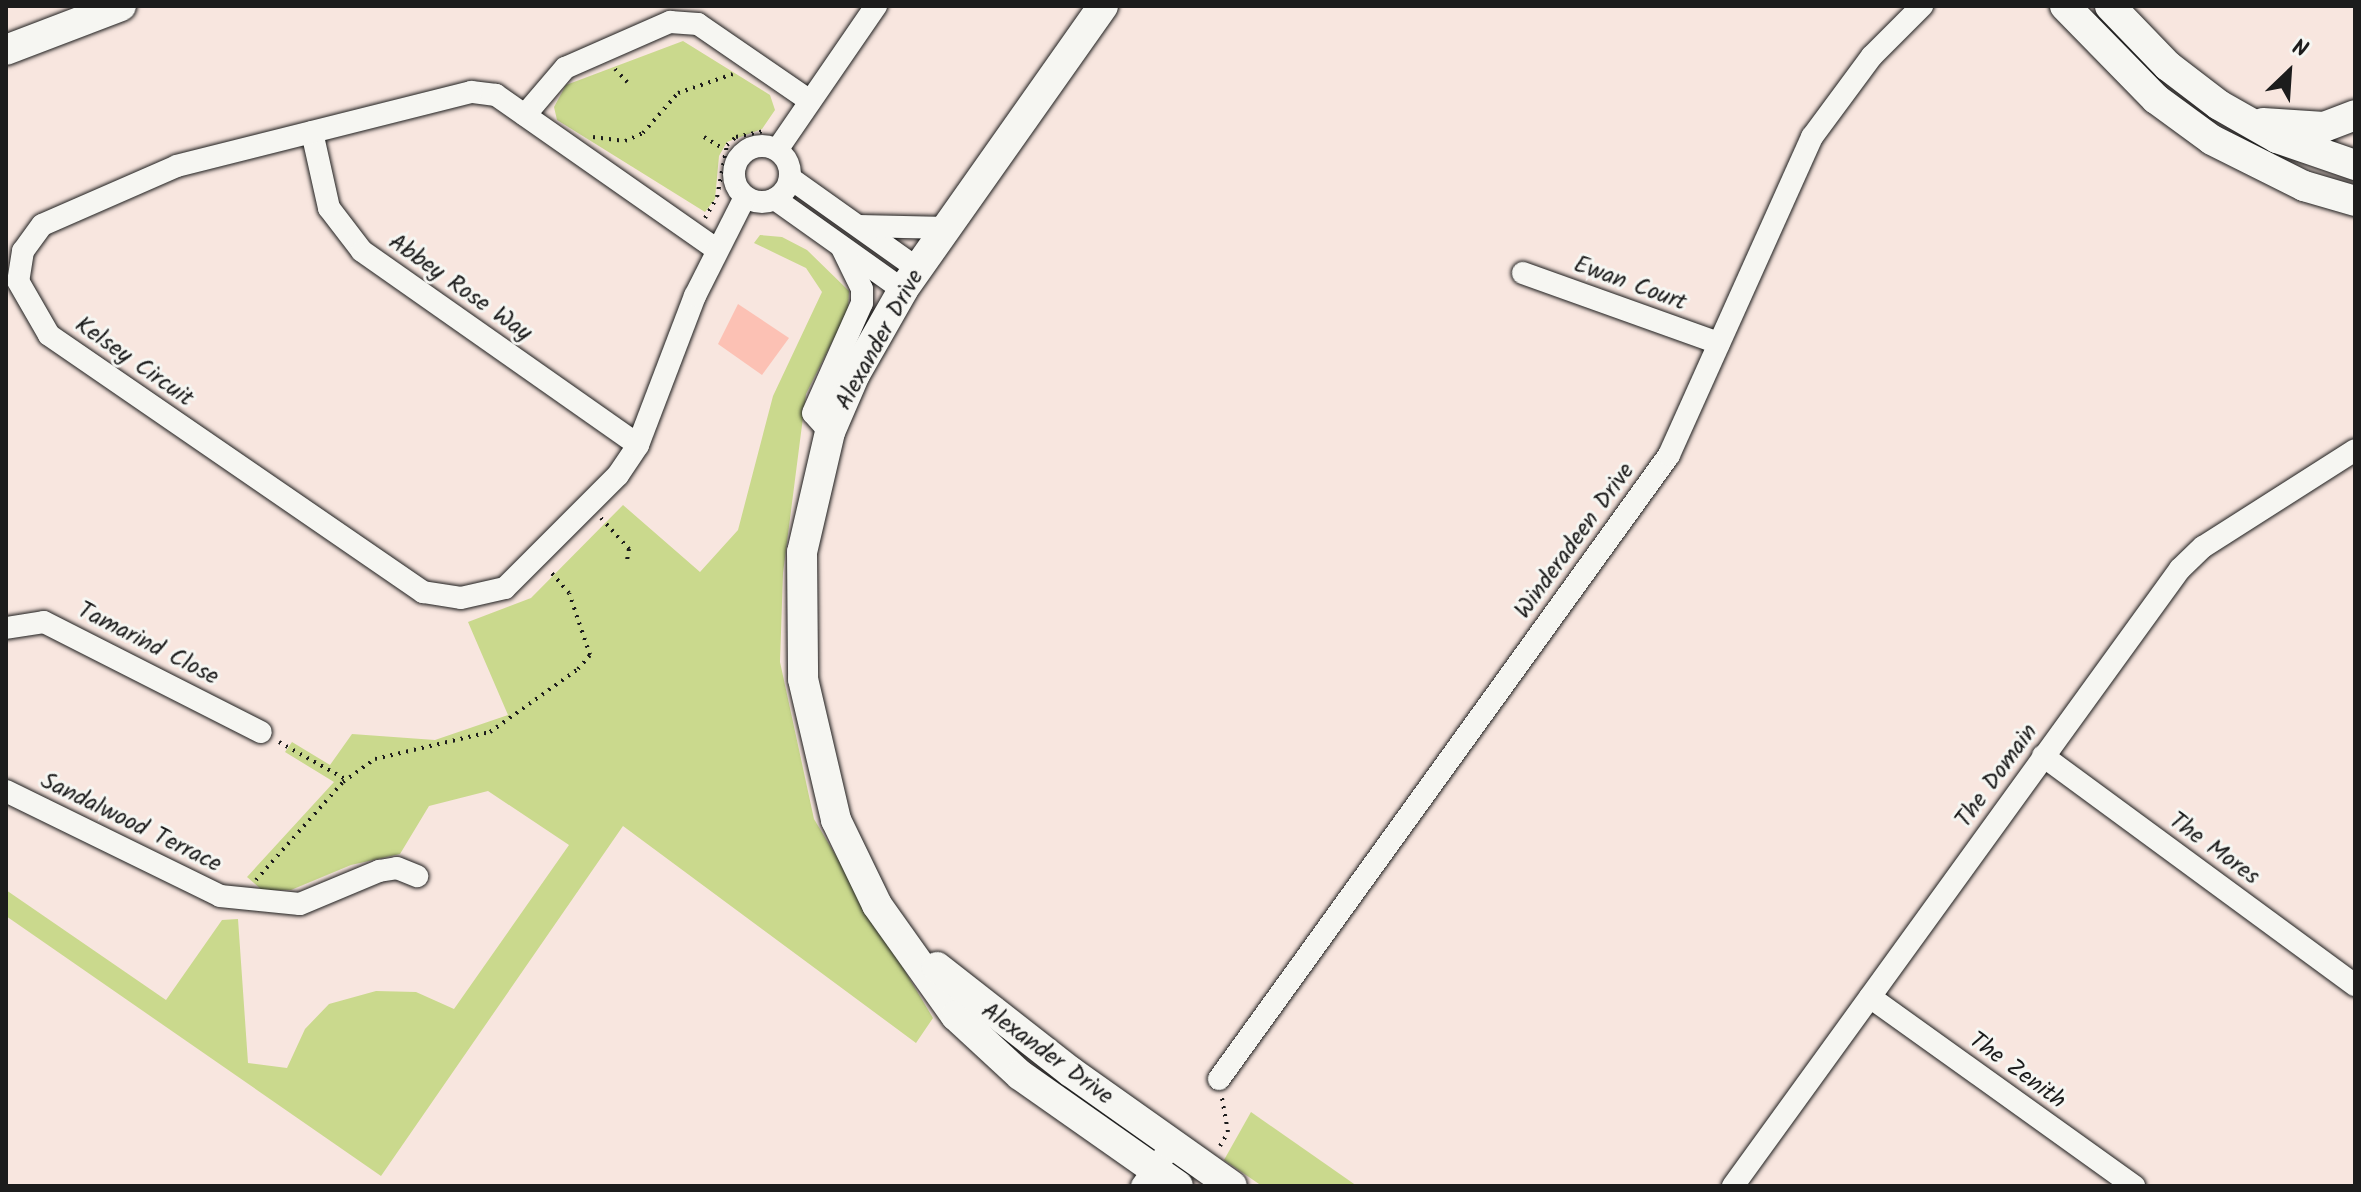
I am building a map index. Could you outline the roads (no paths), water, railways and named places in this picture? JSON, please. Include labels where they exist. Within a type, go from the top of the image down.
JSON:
[{"type":"main road","points":[[6,50],[121,6]]},
{"type":"main road","name":"Alexander Drive","points":[[1103,6],[911,280],[830,432],[802,552],[803,679],[836,820],[877,905],[956,1016],[1020,1075],[1158,1181]]},
{"type":"main road","points":[[2065,6],[2156,99],[2212,140],[2304,186],[2355,201]]},
{"type":"main road","points":[[2110,6],[2168,66],[2245,122],[2355,165]]},
{"type":"main road","points":[[2245,122],[2324,127],[2355,115]]},
{"type":"main road","name":"Alexander Drive","points":[[877,905],[959,989],[1232,1186]]},
{"type":"street","points":[[777,150],[876,6]]},
{"type":"street","name":"Winderadeen Drive","points":[[1219,1079],[1669,455],[1812,137],[1872,56],[1922,6]]},
{"type":"street","points":[[525,115],[565,68],[670,22],[698,24],[810,101]]},
{"type":"street","name":"Kelsey Circuit","points":[[716,249],[496,95],[471,92],[177,166],[42,225],[23,251],[18,281],[25,303],[49,335],[423,592],[461,598],[505,588],[588,505],[638,445],[716,249],[745,197]]},
{"type":"street","name":"Abbey Rose Way","points":[[312,132],[329,208],[362,251],[638,445]]},
{"type":"street","points":[[775,199],[790,178],[788,162],[777,150],[755,146],[738,158],[734,178],[745,197],[775,199],[842,248],[911,280]]},
{"type":"street","points":[[790,178],[857,226],[911,280]]},
{"type":"street","points":[[857,226],[948,228]]},
{"type":"street","points":[[830,432],[813,413],[862,303],[862,289],[842,248]]},
{"type":"street","name":"Ewan Court","points":[[1523,273],[1719,343]]},
{"type":"street","name":"The Domain","points":[[1733,1186],[2043,756],[2192,556],[2355,450]]},
{"type":"street","name":"Tamarind Close","points":[[6,628],[44,622],[261,732]]},
{"type":"street","name":"The Mores","points":[[2043,756],[2355,985]]},
{"type":"street","name":"Sandalwood Terrace","points":[[6,791],[220,896],[300,904],[379,871],[397,868],[417,876]]},
{"type":"street","name":"The Zenith","points":[[1870,997],[2134,1186]]},
{"type":"street","points":[[1158,1181],[1173,1144]]}]
